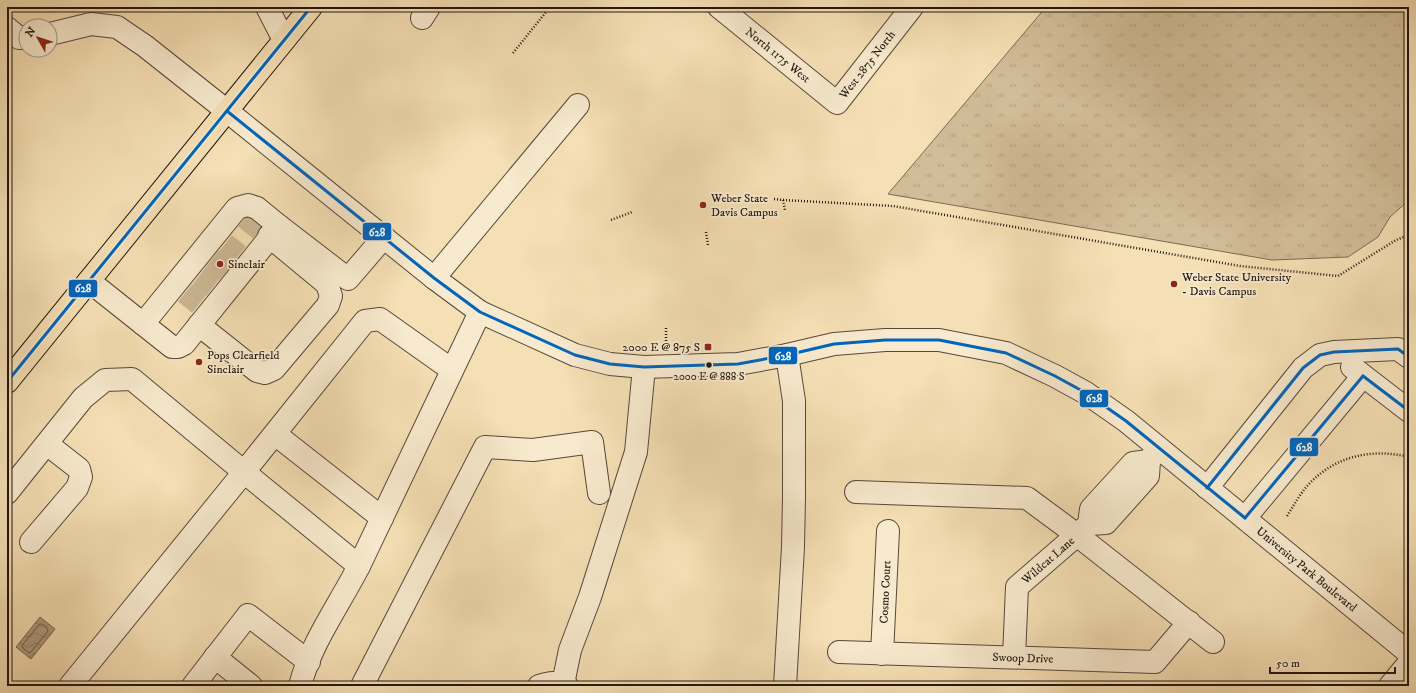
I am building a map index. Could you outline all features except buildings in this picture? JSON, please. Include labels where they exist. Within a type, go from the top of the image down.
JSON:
[{"type":"main road","points":[[7,382],[310,7]]},
{"type":"street","points":[[268,7],[284,40]]},
{"type":"street","name":"North 1175 West","points":[[719,7],[836,103]]},
{"type":"street","name":"West 2875 North","points":[[836,103],[912,7]]},
{"type":"street","name":"University Park Boulevard","points":[[58,32],[91,24],[118,27],[145,46],[434,278],[480,312],[575,355],[610,364],[644,367],[738,364],[787,356],[834,344],[885,340],[939,340],[1006,353],[1055,376],[1086,393],[1126,421],[1154,454],[1207,488],[1409,653]]},
{"type":"street","points":[[7,28],[18,37]]},
{"type":"street","points":[[434,278],[578,104]]},
{"type":"street","points":[[189,309],[256,385],[265,387],[277,383],[333,315],[345,296],[348,279],[384,237]]},
{"type":"street","points":[[233,249],[348,279]]},
{"type":"street","points":[[88,281],[172,347],[178,347],[184,344],[189,309],[233,249]]},
{"type":"street","points":[[143,324],[189,309],[233,249]]},
{"type":"street","points":[[189,309],[257,371],[266,373],[274,369],[328,304],[331,296],[327,284],[233,249]]},
{"type":"street","points":[[300,686],[318,641],[359,566],[480,312]]},
{"type":"street","points":[[70,686],[365,321],[380,319],[452,370]]},
{"type":"street","points":[[1207,488],[1303,368],[1320,355],[1334,352],[1398,349],[1409,357]]},
{"type":"street","points":[[1334,352],[1409,411]]},
{"type":"street","points":[[785,686],[793,547],[794,497],[794,401],[787,356]]},
{"type":"street","points":[[539,686],[550,683],[565,685],[570,650],[590,597],[636,452],[644,367]]},
{"type":"street","points":[[1245,518],[1363,376]]},
{"type":"street","points":[[7,493],[83,398],[105,380],[132,379],[359,566]]},
{"type":"street","points":[[275,434],[382,518]]},
{"type":"street","points":[[362,686],[485,447],[533,450],[592,442],[599,493]]},
{"type":"street","points":[[31,542],[76,488],[81,477],[78,469],[47,444]]},
{"type":"street","points":[[1083,530],[1106,523],[1148,476],[1154,454]]},
{"type":"street","points":[[856,492],[1027,498],[1083,530],[1213,642]]},
{"type":"street","name":"Wildcat Lane","points":[[1014,657],[1017,587],[1083,530]]},
{"type":"street","name":"Cosmo Court","points":[[882,654],[888,531]]},
{"type":"street","points":[[192,686],[248,615],[309,662]]},
{"type":"street","name":"Swoop Drive","points":[[840,652],[1155,662],[1188,622]]},
{"type":"street","points":[[215,657],[251,686]]},
{"type":"street","points":[[1390,686],[1409,663]]},
{"type":"path","points":[[513,53],[550,7]]},
{"type":"path","points":[[774,198],[783,200],[893,206],[1240,266],[1338,276],[1396,240],[1409,235]]},
{"type":"path","points":[[783,200],[785,210]]},
{"type":"path","points":[[611,220],[632,212]]},
{"type":"path","points":[[706,232],[708,245]]},
{"type":"path","points":[[666,328],[666,347]]},
{"type":"path","points":[[1287,516],[1308,486],[1318,476],[1334,465],[1354,456],[1373,453],[1393,453],[1409,457]]},
{"type":"green space","points":[[1046,7],[1409,7],[1409,200],[1390,217],[1378,237],[1348,257],[1272,260],[888,194]]},
{"type":"water","points":[[40,617],[55,629],[31,659],[16,647]]},
{"type":"tunnel","points":[[245,218],[260,230]]},
{"type":"tunnel","points":[[225,244],[239,255]]},
{"type":"tunnel","points":[[212,259],[227,271]]},
{"type":"tunnel","points":[[199,276],[213,287]]},
{"type":"tunnel","points":[[185,293],[199,304]]},
{"type":"transit line","name":"628","points":[[7,382],[311,7]]},
{"type":"transit line","name":"628","points":[[227,111],[434,278],[480,312],[575,355],[610,364],[644,367],[738,364],[834,344],[885,340],[939,340],[1006,353],[1055,376],[1086,393],[1126,421],[1245,518]]},
{"type":"transit line","name":"628","points":[[1207,488],[1303,368],[1320,355],[1334,352],[1398,349],[1409,357]]},
{"type":"transit line","name":"628","points":[[1363,376],[1409,411]]},
{"type":"transit line","name":"628","points":[[1245,518],[1363,376]]},
{"type":"place","name":"Weber State Davis Campus","points":[[703,205]]},
{"type":"place","name":"Sinclair","points":[[220,264]]},
{"type":"place","name":"Weber State University - Davis Campus","points":[[1174,284]]},
{"type":"place","name":"2000 E @ 875 S","points":[[708,347]]},
{"type":"place","name":"Pops Clearfield Sinclair","points":[[199,362]]},
{"type":"place","name":"2000 E @ 888 S","points":[[709,365]]}]
